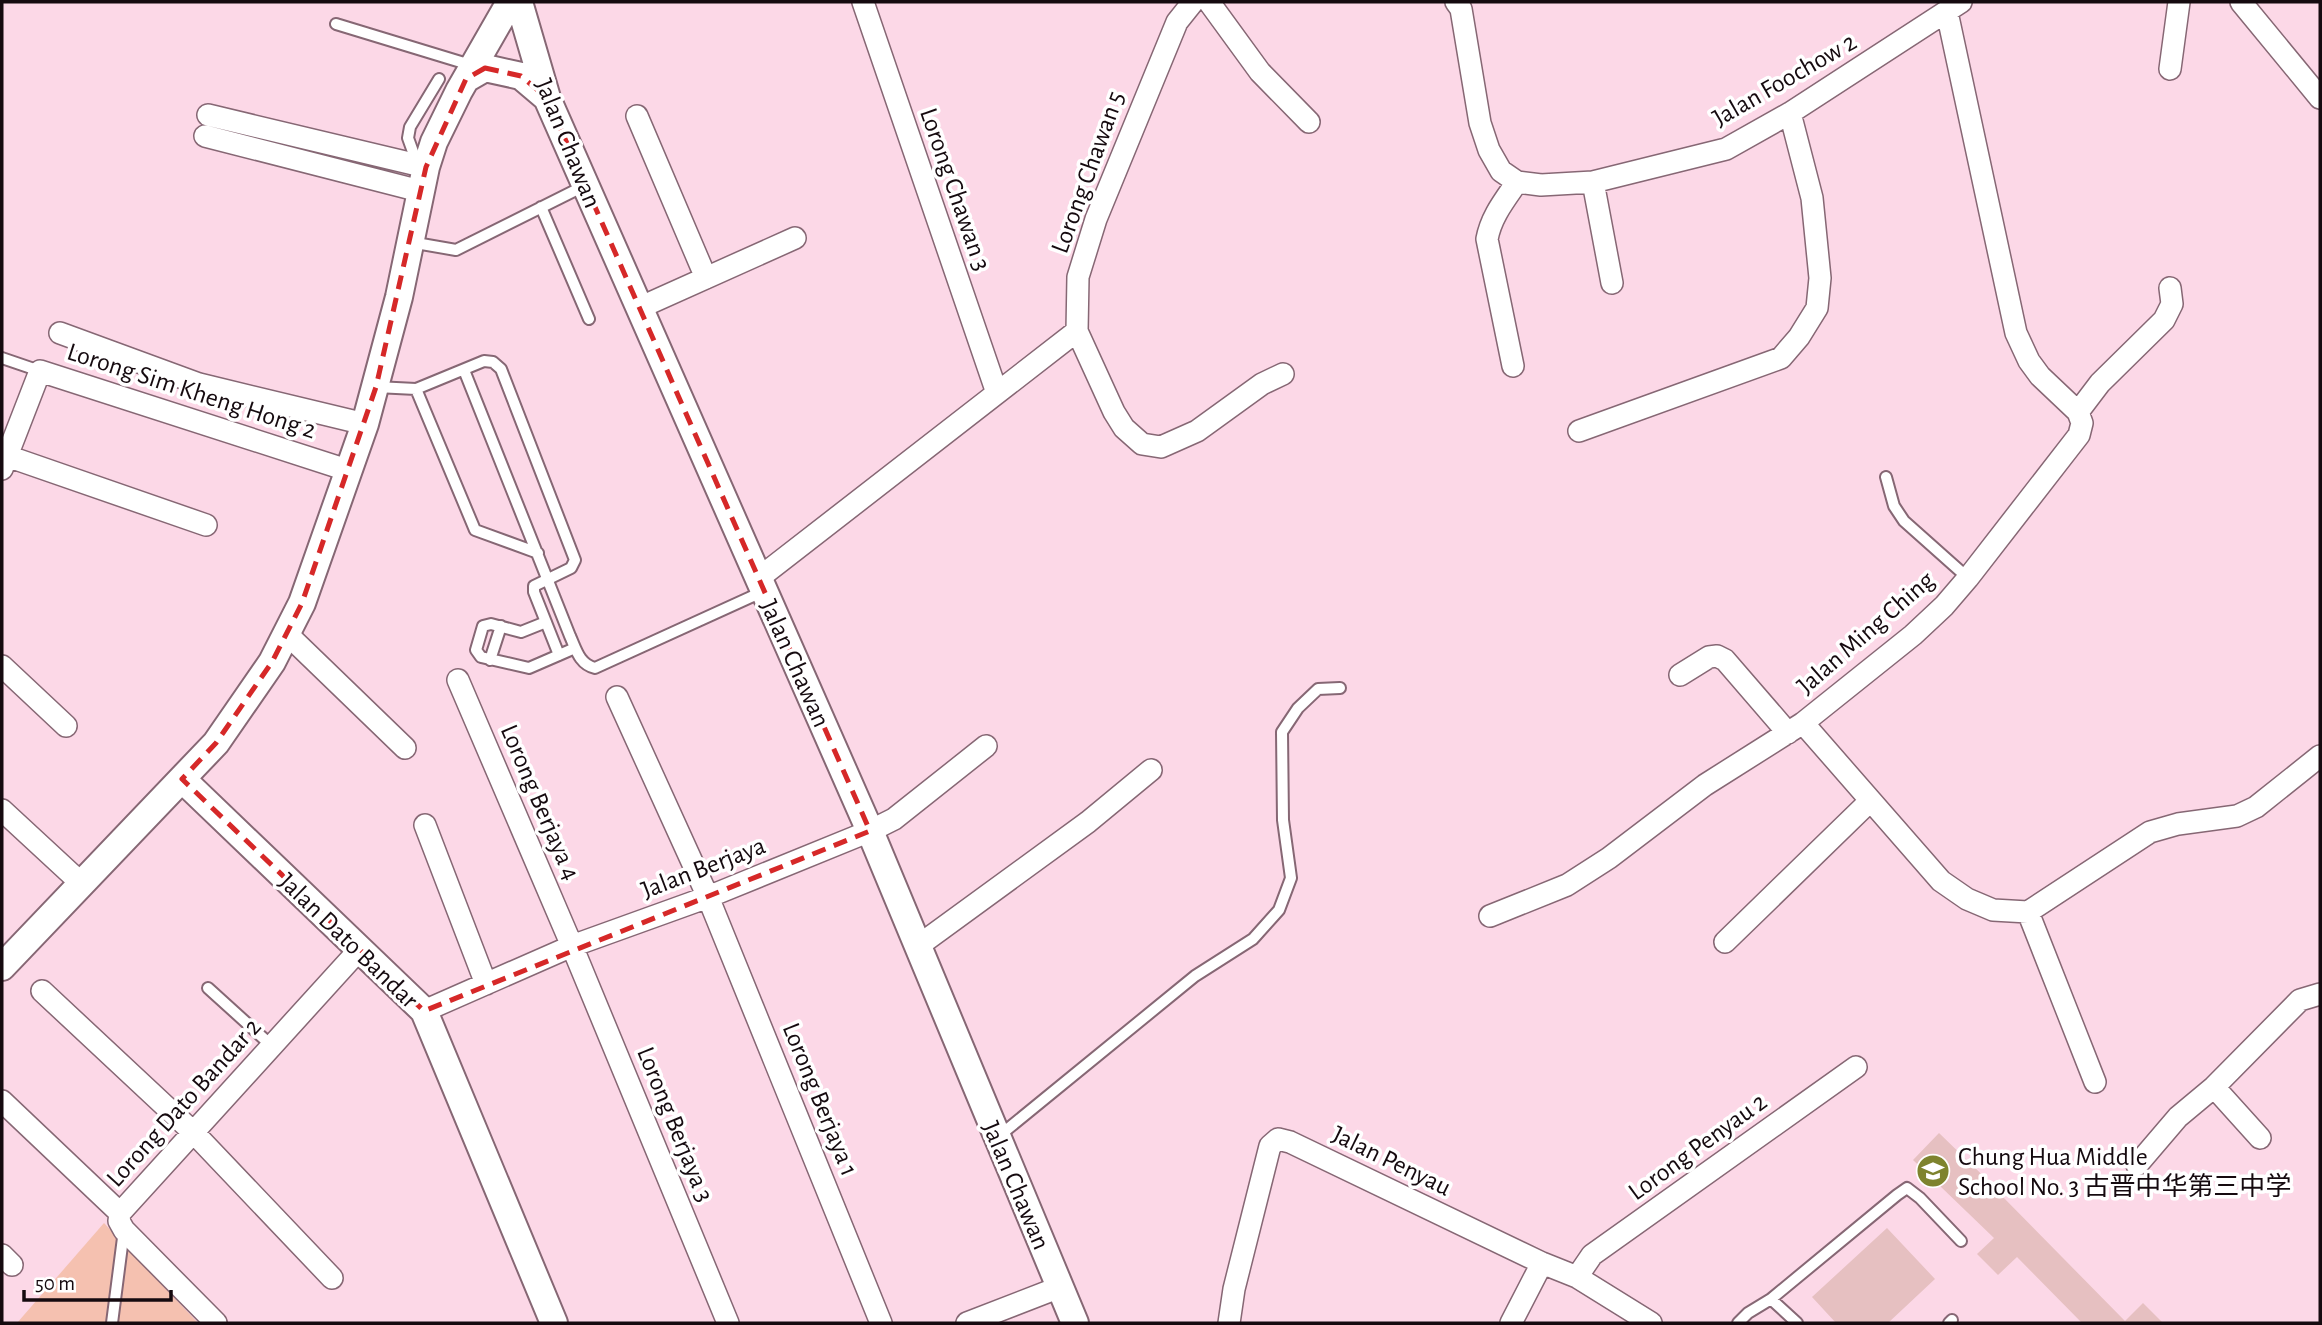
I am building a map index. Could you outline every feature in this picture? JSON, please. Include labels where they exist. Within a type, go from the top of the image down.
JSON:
[{"type":"street","points":[[2,967],[216,743],[272,662],[306,592],[365,424],[399,297],[421,173],[445,117],[510,2]]},
{"type":"street","name":"Jalan Chawan","points":[[519,2],[547,98],[584,186],[870,831],[1075,1323]]},
{"type":"street","name":"Lorong Chawan 3","points":[[863,2],[997,393]]},
{"type":"street","name":"Lorong Chawan 5","points":[[1194,2],[1177,22],[1100,207],[1078,277],[1077,331],[1114,412],[1124,428],[1142,444],[1161,447],[1197,431],[1262,384],[1283,374]]},
{"type":"street","points":[[1209,2],[1260,72],[1309,122]]},
{"type":"street","points":[[1457,2],[1461,9],[1479,123],[1489,150],[1509,177],[1489,225],[1487,239],[1513,366]]},
{"type":"street","points":[[2170,69],[2179,2]]},
{"type":"street","points":[[2241,2],[2320,98]]},
{"type":"street","points":[[1954,7],[2016,333],[2029,361],[2040,376],[2078,412],[2100,383],[2164,320],[2172,304],[2170,288]]},
{"type":"street","name":"Jalan Foochow 2","points":[[1509,177],[1541,185],[1593,182],[1726,149],[1790,113],[1954,7]]},
{"type":"street","points":[[470,72],[485,68],[521,76],[547,98]]},
{"type":"street","points":[[1579,431],[1781,358],[1799,337],[1817,308],[1820,278],[1812,198],[1790,113]]},
{"type":"street","points":[[208,115],[421,173]]},
{"type":"street","points":[[637,116],[706,278]]},
{"type":"street","points":[[205,136],[421,173]]},
{"type":"street","points":[[1593,182],[1612,283]]},
{"type":"street","points":[[639,308],[795,238]]},
{"type":"street","points":[[761,584],[1077,331]]},
{"type":"street","points":[[60,333],[199,384],[365,424]]},
{"type":"street","name":"Lorong Sim Kheng Hong 2","points":[[4,463],[40,370],[347,470]]},
{"type":"street","name":"Jalan Ming Ching","points":[[2028,912],[1993,910],[1967,899],[1941,881],[1870,801],[1795,728],[1913,635],[1944,606],[2079,435],[2082,423],[2078,412]]},
{"type":"street","points":[[4,463],[206,524]]},
{"type":"street","points":[[286,634],[405,748]]},
{"type":"street","points":[[1490,916],[1567,885],[1609,858],[1705,785],[1795,728],[1725,660],[1717,656],[1709,657],[1680,675]]},
{"type":"street","points":[[2,667],[66,726]]},
{"type":"street","name":"Lorong Berjaya 4","points":[[458,680],[572,946]]},
{"type":"street","name":"Lorong Berjaya 1","points":[[617,698],[708,897],[881,1323]]},
{"type":"street","name":"Jalan Berjaya","points":[[424,1011],[572,946],[708,897],[870,831],[894,819],[986,746]]},
{"type":"street","points":[[2095,1082],[2028,912],[2150,832],[2178,824],[2237,816],[2256,807],[2320,756]]},
{"type":"street","points":[[918,946],[1088,822],[1151,770]]},
{"type":"street","name":"Jalan Dato Bandar","points":[[182,779],[424,1011],[554,1323]]},
{"type":"street","points":[[1726,942],[1870,801]]},
{"type":"street","points":[[2,810],[82,884]]},
{"type":"street","points":[[425,825],[486,984]]},
{"type":"street","name":"Lorong Berjaya 3","points":[[572,946],[728,1323]]},
{"type":"street","name":"Lorong Dato Bandar 2","points":[[216,1323],[122,1221],[194,1133],[359,950]]},
{"type":"street","points":[[42,991],[194,1133],[332,1278]]},
{"type":"street","points":[[2137,1165],[2178,1117],[2214,1087],[2300,1000],[2320,994]]},
{"type":"street","name":"Lorong Penyau 2","points":[[1577,1277],[1592,1255],[1856,1067]]},
{"type":"street","points":[[2214,1087],[2260,1138]]},
{"type":"street","points":[[2,1101],[122,1221]]},
{"type":"street","name":"Jalan Penyau","points":[[1229,1323],[1234,1289],[1270,1146],[1278,1139],[1290,1142],[1542,1263],[1577,1277],[1651,1323]]},
{"type":"street","points":[[1511,1323],[1542,1263]]},
{"type":"street","points":[[967,1323],[1060,1287]]},
{"type":"lane","points":[[336,24],[470,72]]},
{"type":"lane","points":[[421,173],[408,138],[410,127],[439,79]]},
{"type":"lane","points":[[410,242],[456,250],[584,186]]},
{"type":"lane","points":[[541,207],[589,319]]},
{"type":"lane","points":[[2,358],[40,370]]},
{"type":"lane","points":[[376,387],[416,389],[484,360],[493,362],[501,369],[575,560],[571,568],[534,586],[559,655]]},
{"type":"lane","points":[[464,370],[575,648],[586,666],[595,668],[761,584]]},
{"type":"lane","points":[[416,389],[475,530],[538,553]]},
{"type":"lane","points":[[1886,477],[1894,506],[1904,521],[1968,578]]},
{"type":"lane","points":[[546,622],[521,632],[491,624],[483,626],[476,650],[481,657],[529,668],[575,648]]},
{"type":"lane","points":[[490,660],[500,626]]},
{"type":"lane","points":[[997,1138],[1195,976],[1253,939],[1279,911],[1291,878],[1283,820],[1282,732],[1298,708],[1318,689],[1340,688]]},
{"type":"lane","points":[[208,988],[272,1046]]},
{"type":"lane","points":[[1738,1323],[1907,1188],[1961,1241]]},
{"type":"lane","points":[[112,1323],[122,1221]]},
{"type":"lane","points":[[1771,1299],[1797,1323]]},
{"type":"highlighted area","points":[[485,68],[521,76],[547,98],[870,831],[424,1011],[182,779],[216,743],[272,662],[302,603],[376,387],[426,167],[466,79]]},
{"type":"shaded area","points":[[104,1223],[198,1323],[17,1323]]},
{"type":"building","points":[[1939,1133],[2125,1321],[2143,1303],[2163,1323],[2082,1323],[2017,1257],[1998,1275],[1977,1254],[1994,1238],[1913,1160]]},
{"type":"building","points":[[1887,1228],[1935,1279],[1888,1323],[1836,1323],[1812,1297]]},
{"type":"place","name":"Chung Hua Middle School No. 3 古晋中华第三中学","points":[[1933,1171]]}]
